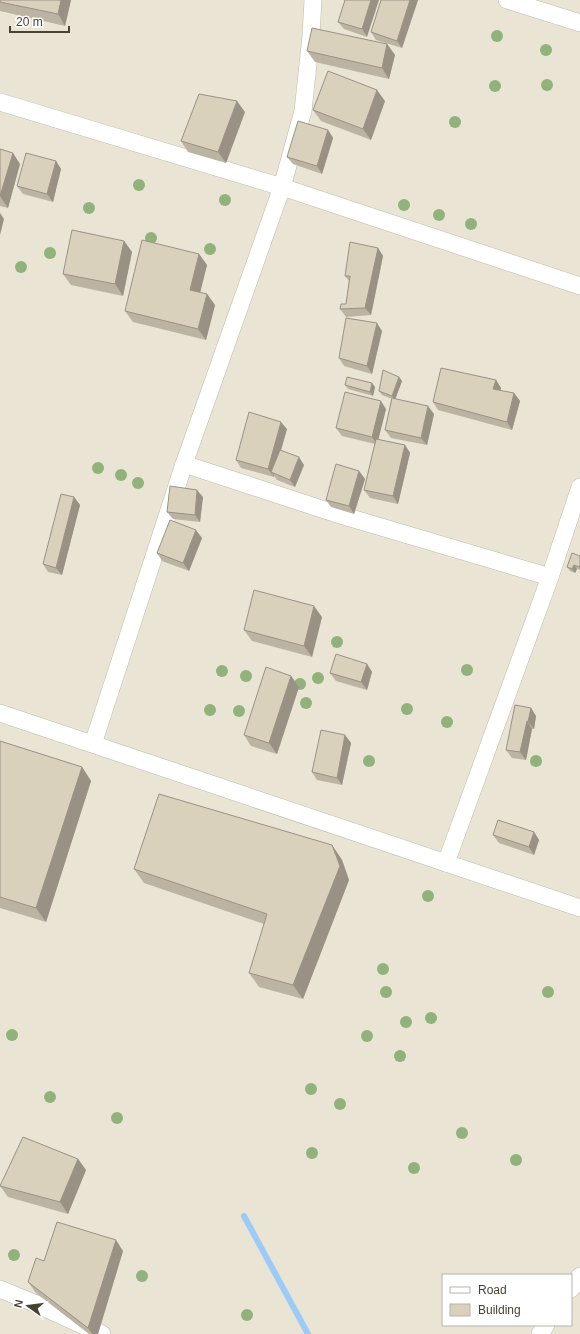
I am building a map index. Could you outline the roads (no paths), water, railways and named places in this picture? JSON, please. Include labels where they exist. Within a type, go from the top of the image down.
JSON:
[{"type":"street","points":[[93,744],[184,464],[282,187],[303,110],[311,36],[312,0]]},
{"type":"street","points":[[508,0],[580,23]]},
{"type":"street","points":[[0,102],[282,187],[580,286]]},
{"type":"street","points":[[184,464],[334,513],[550,577]]},
{"type":"street","points":[[446,863],[550,577],[580,487]]},
{"type":"street","points":[[0,713],[580,908]]},
{"type":"street","points":[[572,1288],[580,1276]]},
{"type":"street","points":[[0,1289],[102,1334]]},
{"type":"waterway","points":[[244,1216],[308,1334]]}]
